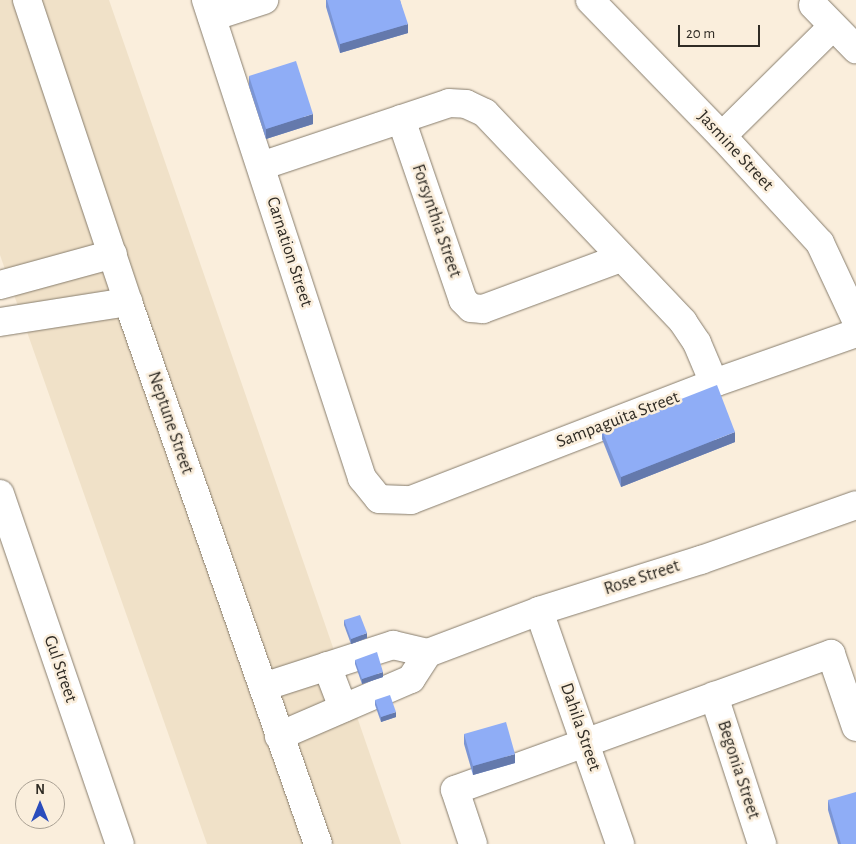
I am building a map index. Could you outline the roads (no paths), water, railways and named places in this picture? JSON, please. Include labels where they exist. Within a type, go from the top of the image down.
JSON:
[{"type":"street","name":"Neptune Street","points":[[27,0],[128,302],[318,844]]},
{"type":"street","points":[[209,8],[264,0]]},
{"type":"street","name":"Jasmine Street","points":[[590,0],[722,136],[820,243],[856,320]]},
{"type":"street","points":[[813,5],[832,27],[856,49]]},
{"type":"street","name":"Carnation Street","points":[[209,8],[362,478],[379,499]]},
{"type":"street","points":[[722,136],[832,27]]},
{"type":"street","points":[[261,166],[450,103],[466,104],[485,113],[683,322],[698,343],[714,382]]},
{"type":"street","name":"Forsynthia Street","points":[[401,119],[463,300],[471,308],[483,309],[621,258]]},
{"type":"street","points":[[0,285],[113,254]]},
{"type":"street","points":[[0,322],[128,302]]},
{"type":"street","name":"Sampaguita Street","points":[[379,499],[411,500],[714,382],[856,333]]},
{"type":"street","name":"Gul Street","points":[[0,494],[120,844]]},
{"type":"street","name":"Rose Street","points":[[428,654],[539,611],[701,560],[856,505]]},
{"type":"street","name":"Dahila Street","points":[[539,611],[620,844]]},
{"type":"street","points":[[262,687],[393,645],[428,654],[411,679],[280,736]]},
{"type":"street","points":[[473,844],[455,790],[831,654],[856,727]]},
{"type":"street","points":[[327,666],[343,708]]},
{"type":"street","name":"Begonia Street","points":[[714,696],[762,844]]}]
